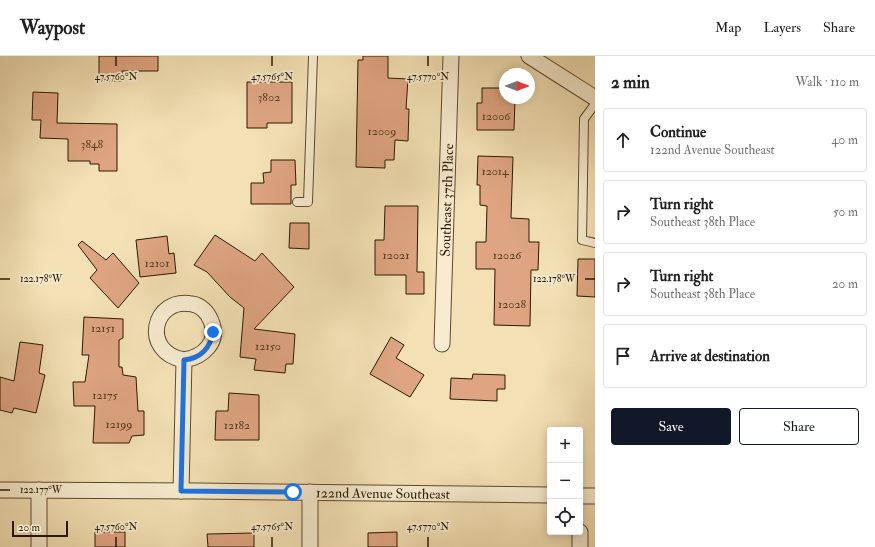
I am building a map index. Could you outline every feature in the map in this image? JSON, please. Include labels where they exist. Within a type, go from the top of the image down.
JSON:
[{"type":"street","name":"Southeast 37th Place","points":[[442,344],[450,56]]},
{"type":"street","points":[[529,56],[595,98]]},
{"type":"street","points":[[181,491],[184,360]]},
{"type":"street","name":"122nd Avenue Southeast","points":[[0,490],[547,495]]},
{"type":"street","points":[[39,490],[39,547]]},
{"type":"street","points":[[310,492],[310,547]]},
{"type":"street","points":[[583,496],[595,496]]},
{"type":"street","points":[[580,535],[580,547]]},
{"type":"lane","points":[[297,202],[308,202],[312,56]]},
{"type":"lane","points":[[595,104],[584,119],[582,240],[595,243]]},
{"type":"building","points":[[99,56],[158,56],[158,71],[122,71],[122,81],[99,81]]},
{"type":"building","points":[[363,56],[388,56],[388,78],[408,79],[406,109],[409,109],[408,141],[395,140],[394,160],[385,160],[385,168],[356,167],[358,60],[363,60]]},
{"type":"building","points":[[247,82],[292,82],[292,123],[267,123],[267,128],[247,128]]},
{"type":"building","points":[[482,88],[499,88],[499,104],[515,104],[514,130],[477,130],[477,103],[482,103]]},
{"type":"building","points":[[33,92],[58,93],[57,123],[117,124],[117,171],[99,171],[99,164],[90,164],[90,161],[68,161],[68,139],[40,138],[41,120],[32,120]]},
{"type":"building","points":[[478,156],[513,157],[511,218],[529,219],[529,242],[539,242],[538,270],[531,270],[530,326],[494,325],[495,269],[476,269],[476,242],[486,242],[487,206],[480,205],[480,185],[477,185]]},
{"type":"building","points":[[271,160],[295,160],[296,185],[291,185],[291,204],[251,204],[251,183],[264,183],[263,173],[271,172]]},
{"type":"building","points":[[385,206],[418,206],[417,272],[424,272],[424,294],[406,294],[406,275],[375,275],[375,240],[384,240]]},
{"type":"building","points":[[290,223],[309,223],[309,249],[289,248]]},
{"type":"building","points":[[215,235],[255,261],[262,253],[294,287],[254,329],[295,334],[293,364],[286,364],[285,373],[254,370],[256,359],[240,357],[244,308],[230,297],[207,272],[194,265]]},
{"type":"building","points":[[167,236],[169,254],[174,253],[176,273],[140,277],[136,240]]},
{"type":"building","points":[[82,241],[106,260],[113,253],[139,283],[118,308],[90,278],[97,270],[78,245]]},
{"type":"building","points":[[578,259],[595,259],[595,297],[577,296]]},
{"type":"building","points":[[84,317],[123,319],[123,338],[119,340],[119,367],[122,367],[123,375],[136,377],[138,411],[144,411],[144,435],[132,436],[129,443],[93,443],[95,406],[74,406],[73,382],[85,382],[89,355],[82,355]]},
{"type":"building","points":[[391,337],[404,345],[396,358],[424,375],[410,397],[370,374]]},
{"type":"building","points":[[20,342],[43,345],[39,373],[45,375],[36,413],[14,408],[12,413],[0,410],[0,377],[14,381]]},
{"type":"building","points":[[473,374],[505,375],[505,389],[497,389],[497,401],[450,399],[451,378],[472,379]]},
{"type":"building","points":[[229,393],[259,395],[259,440],[215,440],[216,411],[228,411]]},
{"type":"building","points":[[95,532],[125,532],[125,547],[95,547]]},
{"type":"building","points":[[397,532],[397,547],[368,547],[368,533]]},
{"type":"building","points":[[254,533],[254,547],[208,547],[207,534]]},
{"type":"route","points":[[213,332],[212,341],[201,355],[192,359],[184,360],[181,491],[293,492]]}]
